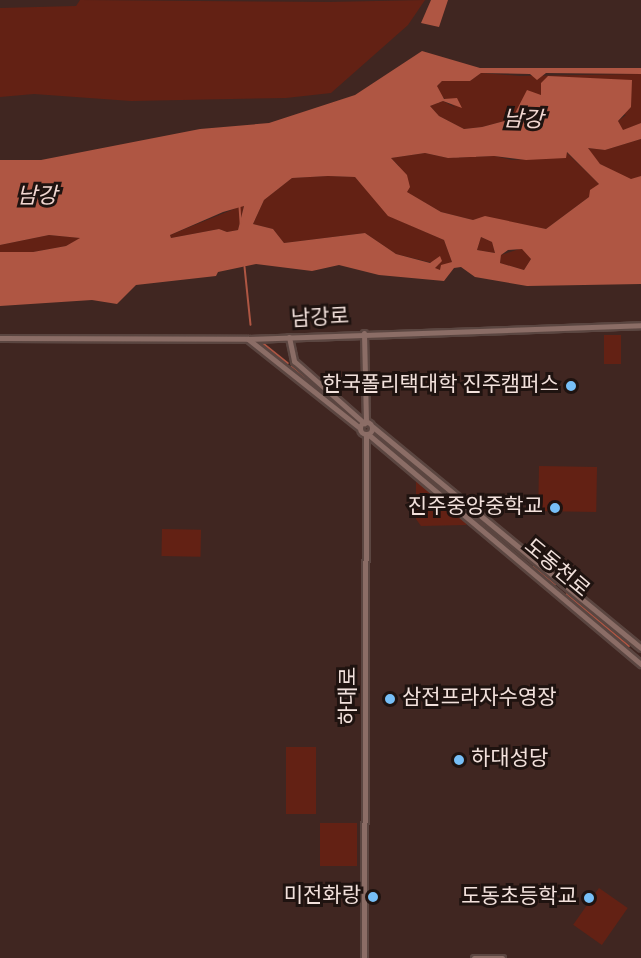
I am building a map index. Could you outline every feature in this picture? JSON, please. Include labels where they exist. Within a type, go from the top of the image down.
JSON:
[{"type":"street","name":"남강로","points":[[0,338],[248,339],[364,333],[641,325]]},
{"type":"street","points":[[363,424],[364,333]]},
{"type":"street","points":[[289,337],[298,364],[363,424]]},
{"type":"street","points":[[248,339],[363,424]]},
{"type":"street","points":[[291,372],[291,363],[298,364]]},
{"type":"street","name":"도동천로","points":[[363,424],[373,428],[641,648]]},
{"type":"street","name":"도동천로","points":[[363,424],[367,435],[640,661]]},
{"type":"street","points":[[367,435],[373,428]]},
{"type":"street","name":"하대로","points":[[364,958],[367,435]]},
{"type":"street","points":[[435,489],[434,484],[440,482]]},
{"type":"street","points":[[494,538],[498,531]]},
{"type":"street","points":[[474,958],[502,958]]},
{"type":"shaded area","points":[[80,0],[329,2],[425,0],[408,25],[331,93],[286,98],[131,101],[34,94],[0,97],[0,8],[76,6]]},
{"type":"shaded area","points":[[481,73],[520,76],[641,74],[641,123],[622,131],[618,121],[626,115],[542,85],[541,95],[532,94],[525,98],[512,119],[482,127],[464,129],[439,116],[430,106],[443,101],[456,108],[439,94],[437,86],[442,81],[470,81]]},
{"type":"shaded area","points":[[641,139],[641,176],[631,180],[600,164],[589,153],[588,148],[605,150]]},
{"type":"shaded area","points":[[566,152],[599,184],[589,197],[546,229],[485,217],[473,220],[441,212],[406,192],[399,166],[391,158],[425,153],[448,158],[494,156],[512,160],[566,157]]},
{"type":"shaded area","points":[[355,177],[389,216],[444,240],[452,262],[440,271],[435,269],[437,264],[396,254],[365,233],[284,243],[273,229],[253,224],[264,200],[292,178]]},
{"type":"shaded area","points":[[244,205],[238,230],[227,232],[219,229],[171,238],[170,235]]},
{"type":"shaded area","points":[[49,235],[81,238],[66,246],[33,252],[0,252],[0,245]]},
{"type":"shaded area","points":[[481,237],[492,242],[495,253],[477,250]]},
{"type":"shaded area","points":[[522,248],[531,259],[524,270],[500,263],[501,255]]},
{"type":"shaded area","points":[[604,335],[621,335],[621,364],[604,364]]},
{"type":"shaded area","points":[[539,466],[597,467],[596,512],[538,511]]},
{"type":"shaded area","points":[[416,477],[468,521],[466,525],[421,526],[416,519]]},
{"type":"shaded area","points":[[162,529],[201,530],[201,557],[162,556]]},
{"type":"shaded area","points":[[286,747],[316,747],[316,814],[286,814]]},
{"type":"shaded area","points":[[320,823],[357,823],[357,866],[320,866]]},
{"type":"shaded area","points":[[599,888],[628,908],[602,945],[573,925]]},
{"type":"water","points":[[431,0],[448,0],[439,27],[421,23]]},
{"type":"water","name":"남강","points":[[422,51],[480,68],[641,68],[641,74],[546,73],[537,80],[530,74],[481,73],[470,81],[442,81],[437,86],[444,99],[457,98],[462,108],[443,101],[430,106],[439,116],[464,129],[482,127],[512,119],[527,90],[541,95],[541,83],[548,76],[632,80],[631,107],[618,121],[623,130],[641,123],[641,139],[605,150],[588,148],[600,164],[631,179],[641,176],[641,284],[527,286],[475,277],[461,267],[454,268],[444,281],[379,275],[339,265],[312,271],[256,264],[218,272],[216,276],[136,285],[117,304],[92,300],[0,306],[0,252],[33,252],[66,246],[80,238],[49,235],[0,245],[0,160],[41,160],[200,129],[269,123],[355,95]],"holes":[[[567,152],[599,184],[590,190],[589,197],[546,229],[485,216],[473,220],[441,212],[407,192],[410,187],[407,175],[391,158],[425,153],[448,158],[494,156],[526,160],[566,158]],[[355,177],[388,216],[444,240],[452,262],[441,265],[440,270],[435,268],[442,261],[440,256],[430,263],[396,254],[365,233],[284,243],[273,229],[253,224],[264,200],[292,178]],[[244,206],[238,230],[227,232],[219,229],[171,238],[170,235],[223,212]],[[481,237],[492,242],[495,253],[477,250]],[[522,249],[531,259],[524,270],[500,263],[501,255],[508,250]]]},
{"type":"waterway","points":[[240,207],[241,223]]},
{"type":"waterway","points":[[245,267],[251,325]]},
{"type":"waterway","points":[[263,343],[288,363]]},
{"type":"waterway","points":[[292,366],[319,389]]},
{"type":"waterway","points":[[388,446],[412,466]]},
{"type":"waterway","points":[[417,470],[432,482]]},
{"type":"waterway","points":[[436,486],[484,525]]},
{"type":"waterway","points":[[534,566],[555,584]]},
{"type":"waterway","points":[[567,594],[629,646]]},
{"type":"place","name":"한국폴리택대학 진주캠퍼스","points":[[571,386]]},
{"type":"place","name":"진주중앙중학교","points":[[555,508]]},
{"type":"place","name":"삼전프라자수영장","points":[[390,699]]},
{"type":"place","name":"하대성당","points":[[459,760]]},
{"type":"place","name":"미전화랑","points":[[373,897]]},
{"type":"place","name":"도동초등학교","points":[[589,898]]}]
